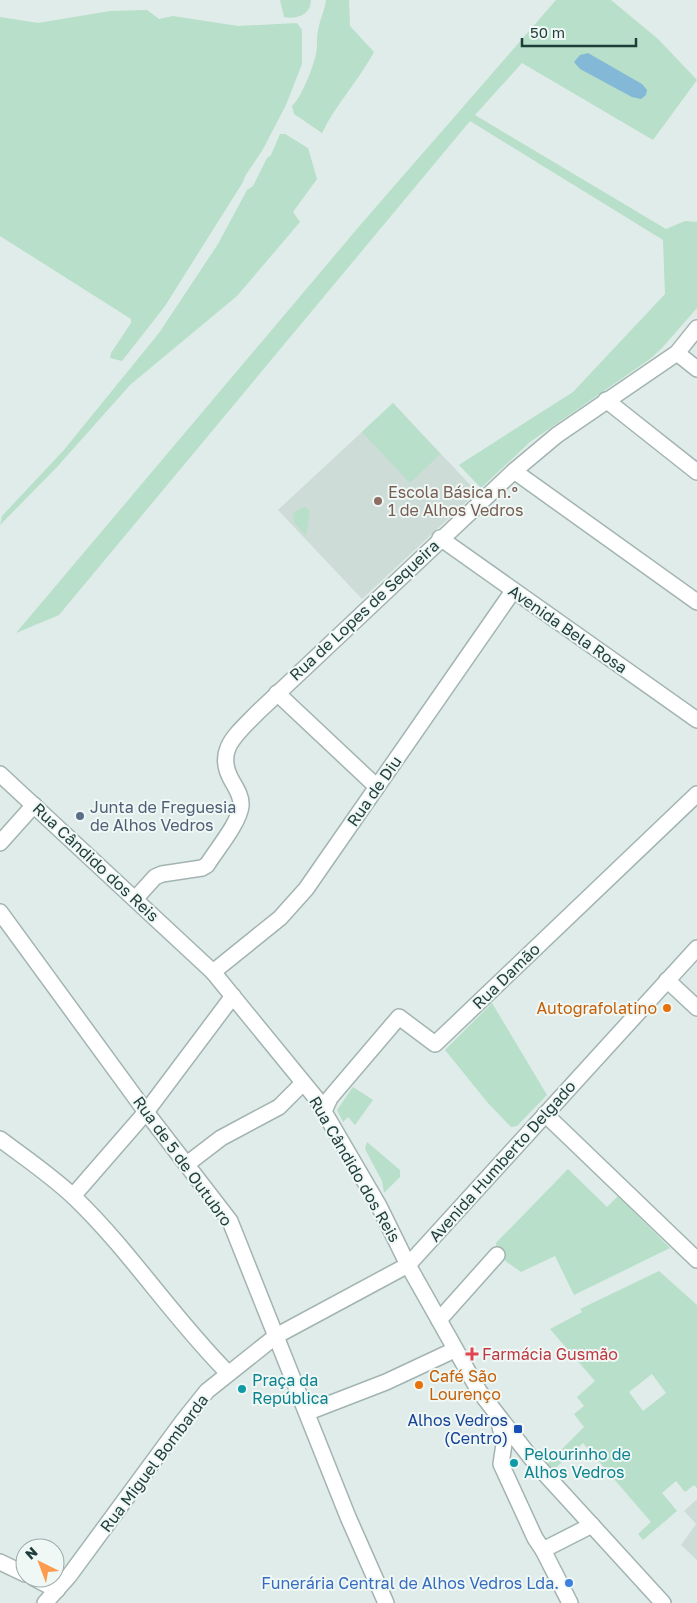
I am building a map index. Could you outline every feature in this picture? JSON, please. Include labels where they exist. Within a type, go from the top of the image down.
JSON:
[{"type":"street","name":"Rua de Lopes de Sequeira","points":[[136,898],[155,877],[207,865],[240,814],[241,803],[238,792],[228,775],[224,760],[228,746],[277,693],[440,538],[514,471],[556,435],[677,353],[697,328]]},
{"type":"street","points":[[677,353],[697,369]]},
{"type":"street","points":[[606,400],[697,472]]},
{"type":"street","points":[[514,471],[697,602]]},
{"type":"street","name":"Avenida Bela Rosa","points":[[440,538],[697,720]]},
{"type":"street","name":"Rua de Diu","points":[[213,972],[280,918],[306,889],[513,591]]},
{"type":"street","points":[[277,693],[377,787]]},
{"type":"street","name":"Rua Cândido dos Reis","points":[[0,774],[136,898],[213,972],[303,1083],[324,1111],[379,1206],[408,1265],[479,1391],[535,1463],[663,1603]]},
{"type":"street","name":"Rua Damão","points":[[324,1111],[330,1098],[399,1017],[435,1044],[697,794]]},
{"type":"street","points":[[0,843],[34,805]]},
{"type":"street","name":"Rua de 5 de Outubro","points":[[0,912],[146,1112],[230,1221],[348,1517],[386,1603]]},
{"type":"street","name":"Avenida Humberto Delgado","points":[[276,1336],[408,1265],[697,948]]},
{"type":"street","points":[[667,980],[697,1008]]},
{"type":"street","points":[[74,1196],[146,1112],[233,996]]},
{"type":"street","points":[[187,1164],[221,1138],[279,1107],[303,1083]]},
{"type":"street","points":[[544,1114],[697,1260]]},
{"type":"street","points":[[0,1139],[74,1196],[197,1342],[228,1373]]},
{"type":"street","points":[[439,1320],[497,1255]]},
{"type":"street","name":"Rua Miguel Bombarda","points":[[45,1603],[57,1590],[191,1409],[228,1373],[276,1336]]},
{"type":"street","points":[[311,1411],[386,1382],[448,1354]]},
{"type":"street","points":[[498,1416],[504,1444],[501,1464],[535,1538],[570,1603]]},
{"type":"street","points":[[543,1550],[592,1525]]},
{"type":"street","points":[[0,1562],[15,1569]]},
{"type":"street","points":[[53,1588],[57,1590]]},
{"type":"shaded area","name":"Escola Básica n.º 1 de Alhos Vedros","points":[[393,403],[477,492],[362,599],[278,510]]},
{"type":"shaded area","points":[[697,1499],[697,1560],[681,1545],[696,1524],[684,1511]]},
{"type":"green space","points":[[280,0],[311,0],[309,9],[306,12],[298,17],[289,18],[284,17]]},
{"type":"green space","points":[[326,0],[349,0],[350,26],[374,52],[322,133],[294,114],[292,106],[303,89],[317,51],[318,29]]},
{"type":"green space","points":[[556,0],[611,0],[658,39],[697,80],[653,140],[522,63],[475,115],[666,229],[685,221],[697,222],[697,308],[650,359],[530,442],[481,488],[459,465],[573,392],[665,294],[663,240],[470,121],[59,615],[16,633],[362,223]]},
{"type":"green space","points":[[147,10],[159,19],[173,16],[238,26],[297,23],[302,30],[302,64],[286,105],[262,151],[165,306],[122,361],[110,358],[111,353],[131,323],[131,319],[0,236],[0,17],[38,23],[110,11]]},
{"type":"green space","points":[[280,134],[285,134],[308,148],[317,179],[293,212],[300,222],[237,296],[130,385],[57,467],[0,525],[2,516],[63,451],[159,333],[218,244],[247,190],[253,186],[267,158],[271,155]]},
{"type":"green space","points":[[393,403],[440,454],[410,483],[362,432]]},
{"type":"green space","points":[[305,507],[310,511],[306,536],[294,522],[293,514]]},
{"type":"green space","points":[[492,1003],[547,1095],[517,1126],[511,1127],[488,1103],[445,1050]]},
{"type":"green space","points":[[353,1087],[373,1100],[355,1125],[348,1117],[343,1122],[337,1110]]},
{"type":"green space","points":[[367,1142],[400,1170],[400,1177],[384,1193],[382,1181],[365,1149]]},
{"type":"green space","points":[[568,1169],[607,1207],[618,1196],[670,1248],[574,1295],[555,1256],[521,1272],[497,1255],[496,1243]]},
{"type":"green space","points":[[659,1271],[697,1305],[697,1488],[694,1485],[685,1492],[676,1481],[662,1493],[677,1511],[643,1540],[638,1534],[651,1522],[583,1443],[552,1471],[546,1465],[584,1427],[574,1414],[584,1406],[577,1397],[595,1381],[550,1329],[582,1312],[580,1309]],"holes":[[[652,1374],[666,1393],[643,1411],[629,1392]]]},
{"type":"water","points":[[588,53],[642,84],[647,90],[646,95],[641,99],[632,97],[580,69],[574,62],[580,55]]},
{"type":"place","name":"Escola Básica n.º 1 de Alhos Vedros","points":[[378,501]]},
{"type":"place","name":"Junta de Freguesia de Alhos Vedros","points":[[80,816]]},
{"type":"place","name":"Autografolatino","points":[[667,1008]]},
{"type":"place","name":"Farmácia Gusmão","points":[[472,1354]]},
{"type":"place","name":"Café São Lourenço","points":[[419,1385]]},
{"type":"place","name":"Praça da República","points":[[242,1389]]},
{"type":"place","name":"Alhos Vedros (Centro)","points":[[518,1429]]},
{"type":"place","name":"Pelourinho de Alhos Vedros","points":[[514,1463]]},
{"type":"place","name":"Funerária Central de Alhos Vedros Lda.","points":[[569,1583]]}]
